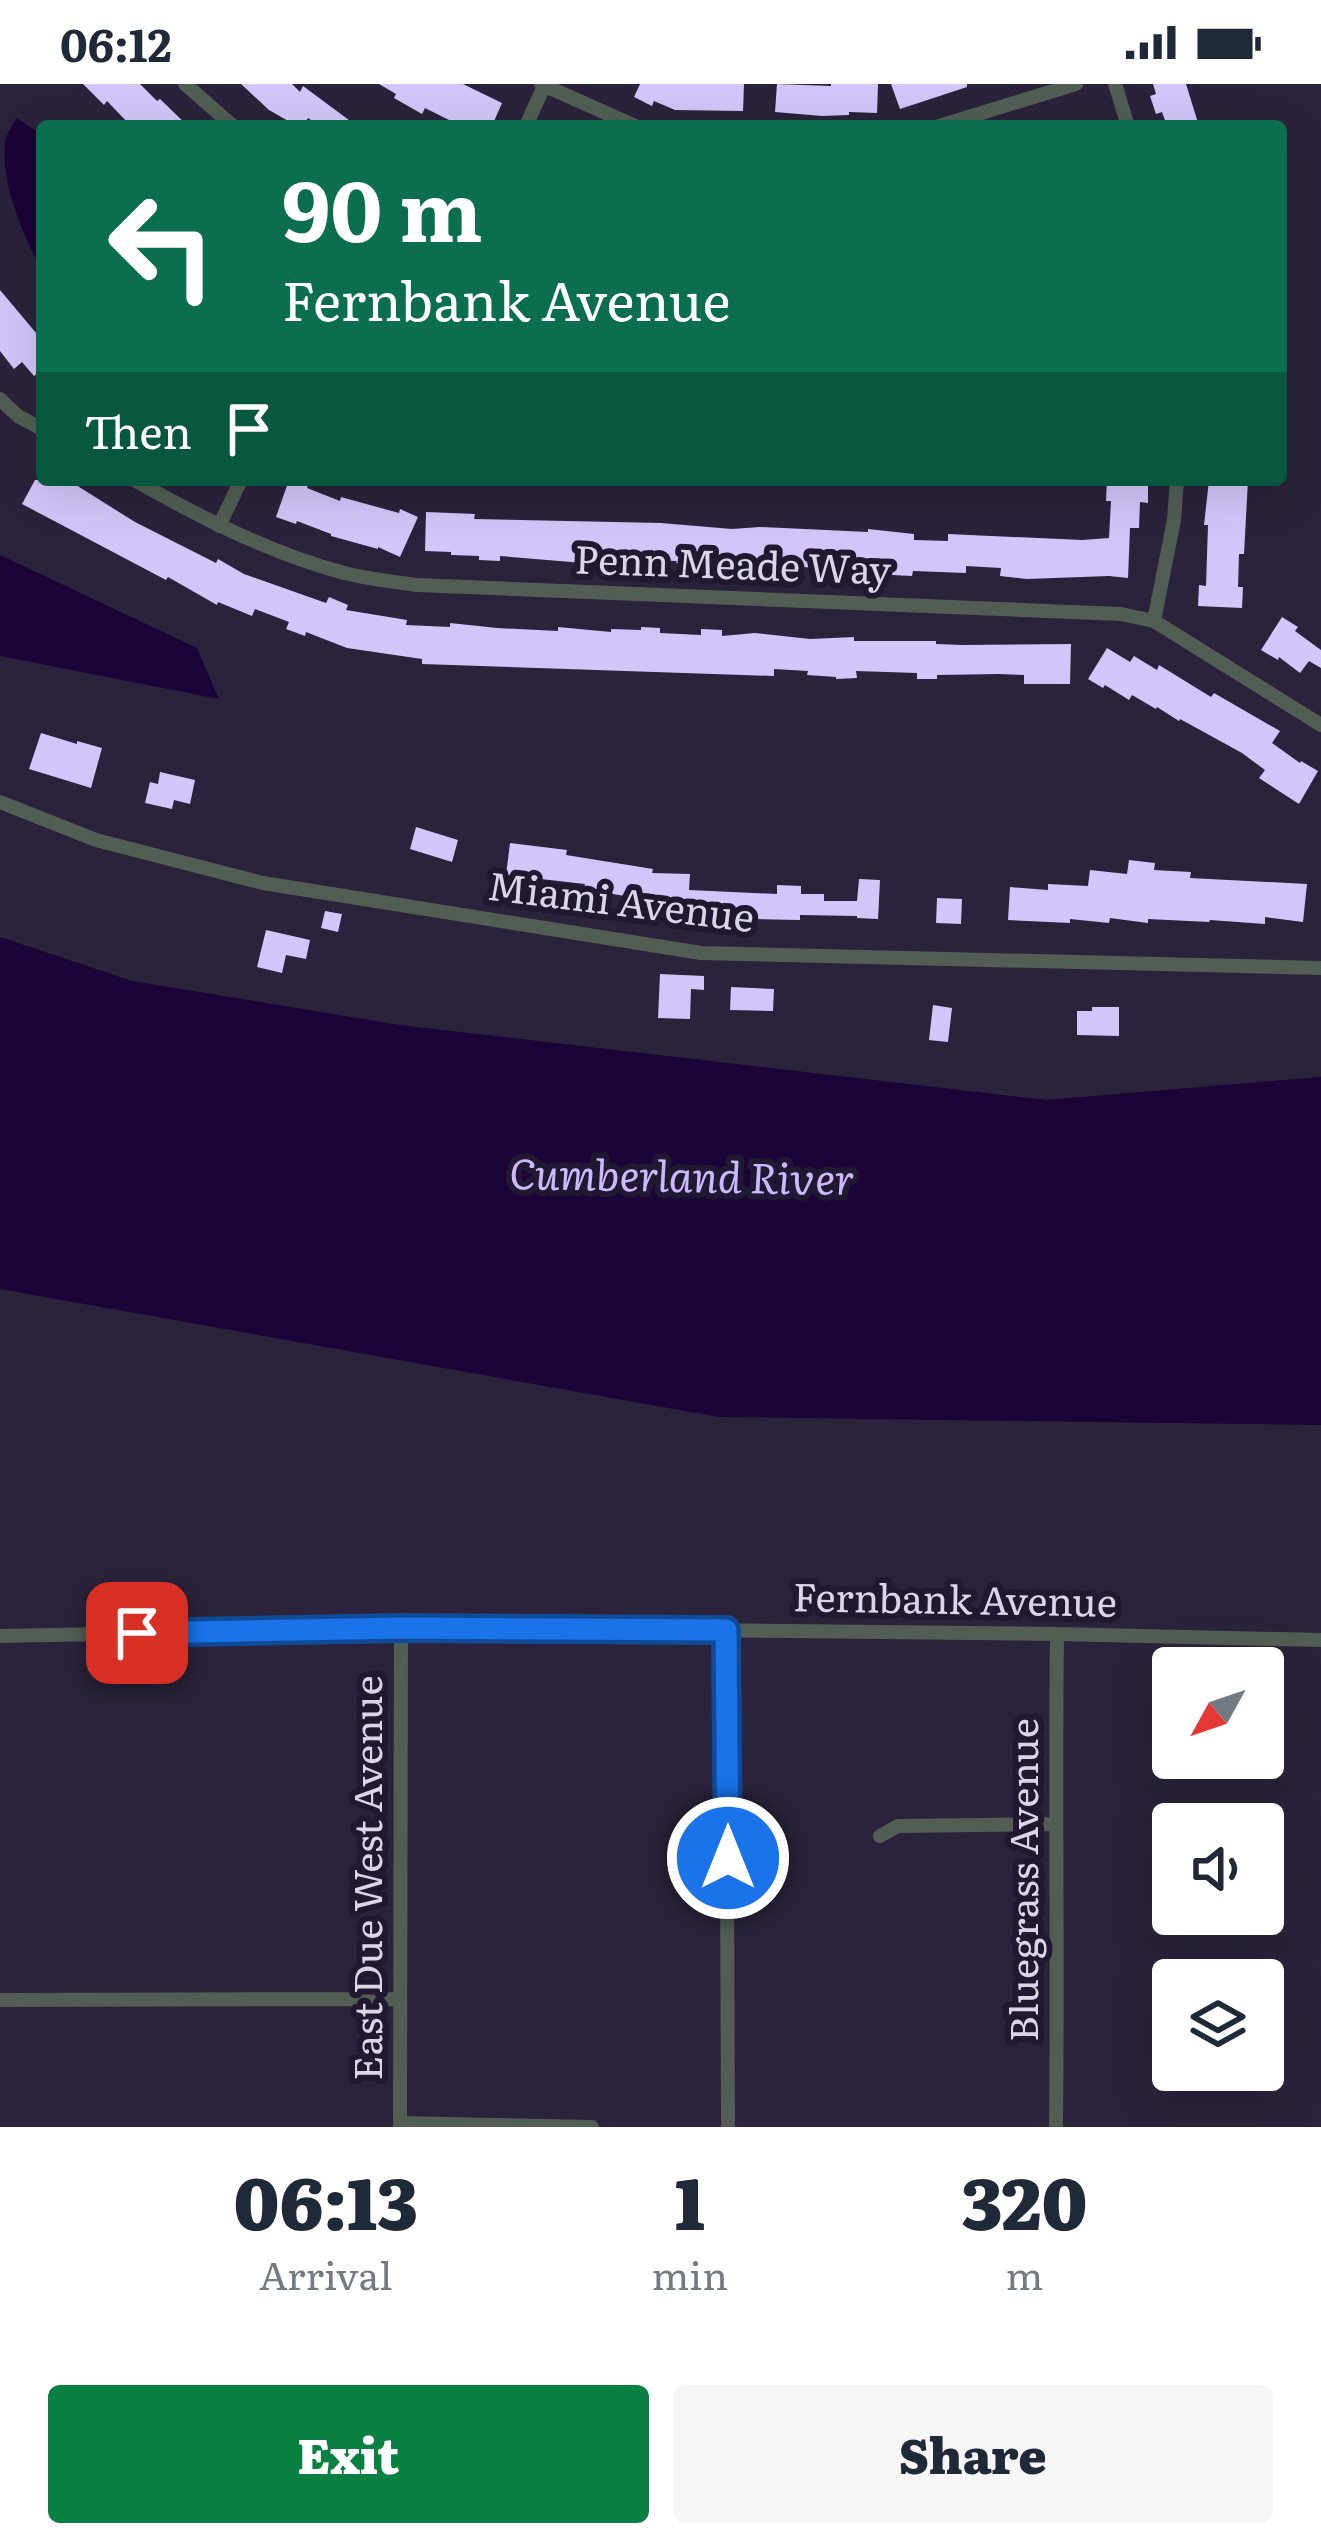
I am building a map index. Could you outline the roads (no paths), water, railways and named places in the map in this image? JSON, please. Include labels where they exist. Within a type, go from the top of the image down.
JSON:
[{"type":"street","points":[[185,84],[226,120]]},
{"type":"street","points":[[528,120],[543,84],[621,120]]},
{"type":"street","points":[[959,120],[1076,84]]},
{"type":"street","points":[[1115,84],[1126,120]]},
{"type":"street","points":[[0,399],[36,426]]},
{"type":"street","name":"Penn Meade Way","points":[[145,486],[219,526],[294,558],[416,585],[1121,614],[1154,621],[1321,725]]},
{"type":"street","points":[[219,526],[238,486]]},
{"type":"street","points":[[1154,621],[1177,486]]},
{"type":"street","name":"Miami Avenue","points":[[0,802],[96,840],[262,883],[701,953],[1321,968]]},
{"type":"street","name":"Fernbank Avenue","points":[[0,1636],[401,1628],[1321,1640]]},
{"type":"street","name":"East Due West Avenue","points":[[400,2125],[401,1628]]},
{"type":"street","points":[[726,1630],[728,2127]]},
{"type":"street","name":"Bluegrass Avenue","points":[[1056,2127],[1057,1634]]},
{"type":"street","points":[[880,1836],[898,1826],[1054,1824]]},
{"type":"street","points":[[0,2000],[399,1999]]},
{"type":"street","points":[[400,2125],[592,2127]]},
{"type":"water","points":[[17,118],[36,131],[36,258],[6,176],[10,130]]},
{"type":"water","points":[[0,555],[197,648],[219,699],[0,656]]},
{"type":"water","name":"Cumberland River","points":[[0,937],[132,981],[400,1025],[1046,1100],[1321,1077],[1321,1425],[719,1417],[0,1289]]}]
